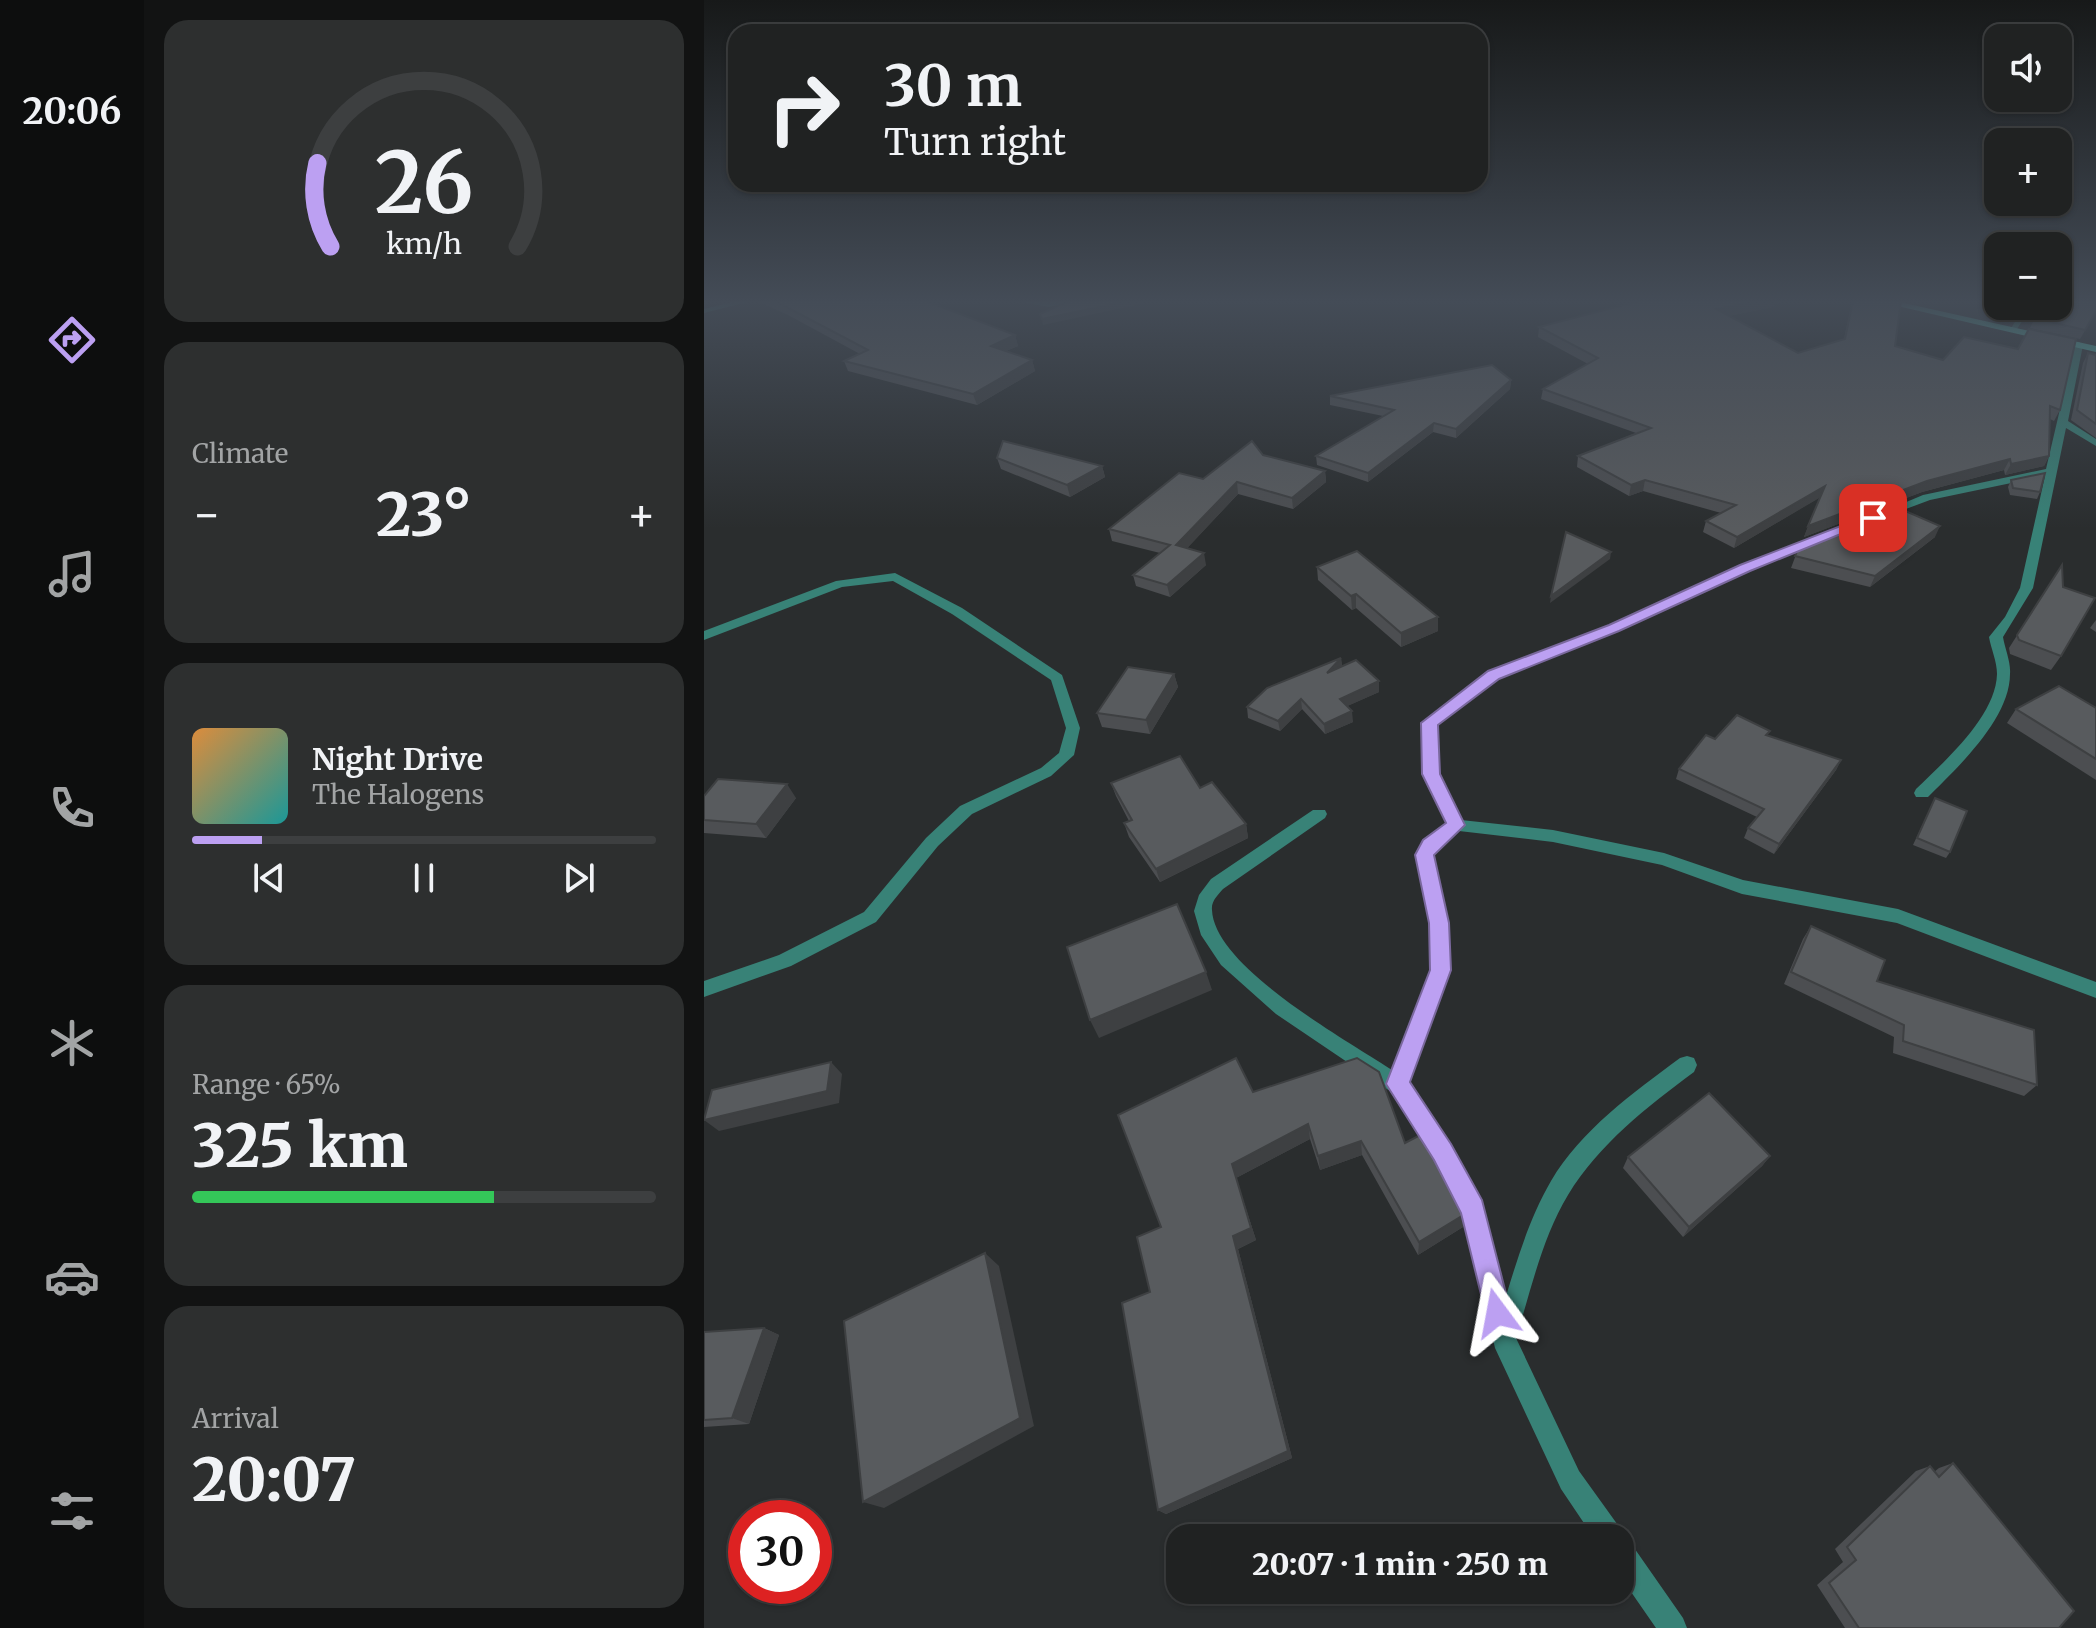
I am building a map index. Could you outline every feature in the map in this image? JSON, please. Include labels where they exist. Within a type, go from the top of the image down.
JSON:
[{"type":"street","points":[[1922,793],[1951,763],[1998,699],[2004,677],[1996,637],[2024,600],[2034,575],[2043,507],[2073,377]]},
{"type":"street","points":[[2065,423],[2096,443]]},
{"type":"street","points":[[1869,520],[1927,497],[2053,471]]},
{"type":"street","points":[[1456,825],[1431,774],[1430,723],[1493,675],[1614,628],[1724,577],[1825,537]]},
{"type":"street","points":[[704,636],[840,584],[895,577],[957,611],[1057,678],[1073,728],[1066,755],[1046,772],[966,810],[932,842],[870,917],[785,961],[704,989]]},
{"type":"street","points":[[1319,814],[1217,884],[1204,900],[1203,913],[1216,946],[1250,985],[1397,1084],[1442,1152],[1473,1209],[1504,1339],[1570,1480],[1600,1524]]},
{"type":"street","points":[[1397,1084],[1440,970],[1439,923],[1425,855],[1430,845],[1456,825],[1553,836],[1664,859],[1742,887],[1898,916],[2096,990]]},
{"type":"street","points":[[1504,1339],[1548,1208],[1586,1153],[1634,1104],[1687,1065]]},
{"type":"street","points":[[1634,1572],[1673,1628]]},
{"type":"building","points":[[906,377],[1003,377],[973,394]]},
{"type":"building","points":[[1429,377],[1507,377],[1511,380],[1456,429],[1434,423],[1368,473],[1316,456],[1394,410],[1330,396]]},
{"type":"building","points":[[1564,377],[2067,377],[2060,410],[2050,406],[2049,456],[2011,464],[2010,459],[1927,481],[1808,526],[1825,486],[1737,537],[1706,521],[1736,505],[1645,480],[1631,485],[1578,456],[1651,428],[1543,389]]},
{"type":"building","points":[[2083,377],[2096,377],[2096,424],[2077,410]]},
{"type":"building","points":[[1003,441],[1102,466],[1067,485],[997,458]]},
{"type":"building","points":[[1252,441],[1263,455],[1325,471],[1292,498],[1237,482],[1176,545],[1204,553],[1167,585],[1133,575],[1170,545],[1109,529],[1179,473],[1203,479]]},
{"type":"building","points":[[2045,473],[2040,492],[2013,488],[2011,480]]},
{"type":"building","points":[[1896,507],[1940,526],[1875,576],[1795,556],[1800,544]]},
{"type":"building","points":[[1566,532],[1611,552],[1551,596]]},
{"type":"building","points":[[1357,551],[1438,617],[1401,633],[1356,594],[1351,596],[1317,567]]},
{"type":"building","points":[[2062,565],[2063,587],[2095,598],[2061,656],[2019,640],[2017,635]]},
{"type":"building","points":[[1341,658],[1327,673],[1356,660],[1379,681],[1340,699],[1352,711],[1324,724],[1301,699],[1278,721],[1247,707],[1267,688]]},
{"type":"building","points":[[1128,667],[1174,674],[1146,720],[1097,713]]},
{"type":"building","points":[[2059,686],[2096,708],[2096,759],[2016,709]]},
{"type":"building","points":[[1737,715],[1770,731],[1766,735],[1841,760],[1779,844],[1748,828],[1764,809],[1679,769],[1706,735],[1715,739]]},
{"type":"building","points":[[1180,756],[1200,788],[1212,782],[1246,824],[1156,869],[1124,823],[1132,820],[1111,783]]},
{"type":"building","points":[[718,779],[787,784],[756,824],[704,820],[704,796]]},
{"type":"building","points":[[1935,798],[1967,811],[1950,852],[1917,838]]},
{"type":"building","points":[[1177,904],[1206,972],[1090,1020],[1067,947]]},
{"type":"building","points":[[1811,926],[1885,960],[1877,981],[2034,1030],[2037,1085],[1903,1041],[1904,1025],[1791,972]]},
{"type":"building","points":[[1236,1058],[1253,1092],[1357,1058],[1379,1072],[1405,1143],[1424,1133],[1462,1200],[1465,1214],[1419,1242],[1361,1141],[1318,1156],[1308,1124],[1232,1164],[1251,1228],[1233,1236],[1288,1451],[1158,1510],[1122,1303],[1150,1292],[1137,1237],[1161,1227],[1118,1115]]},
{"type":"building","points":[[831,1062],[827,1091],[704,1120],[712,1090]]},
{"type":"building","points":[[1709,1093],[1770,1156],[1689,1227],[1628,1157]]},
{"type":"building","points":[[985,1253],[1020,1418],[863,1502],[844,1321]]},
{"type":"building","points":[[764,1328],[732,1418],[704,1420],[704,1332]]},
{"type":"building","points":[[1953,1463],[2074,1611],[2059,1628],[1859,1628],[1829,1583],[1856,1560],[1847,1547],[1930,1466],[1939,1477]]},
{"type":"route","points":[[1497,1313],[1473,1209],[1442,1152],[1397,1084],[1440,970],[1439,923],[1425,855],[1430,845],[1456,825],[1431,774],[1430,723],[1493,675],[1614,628],[1745,568],[1873,518]]}]
